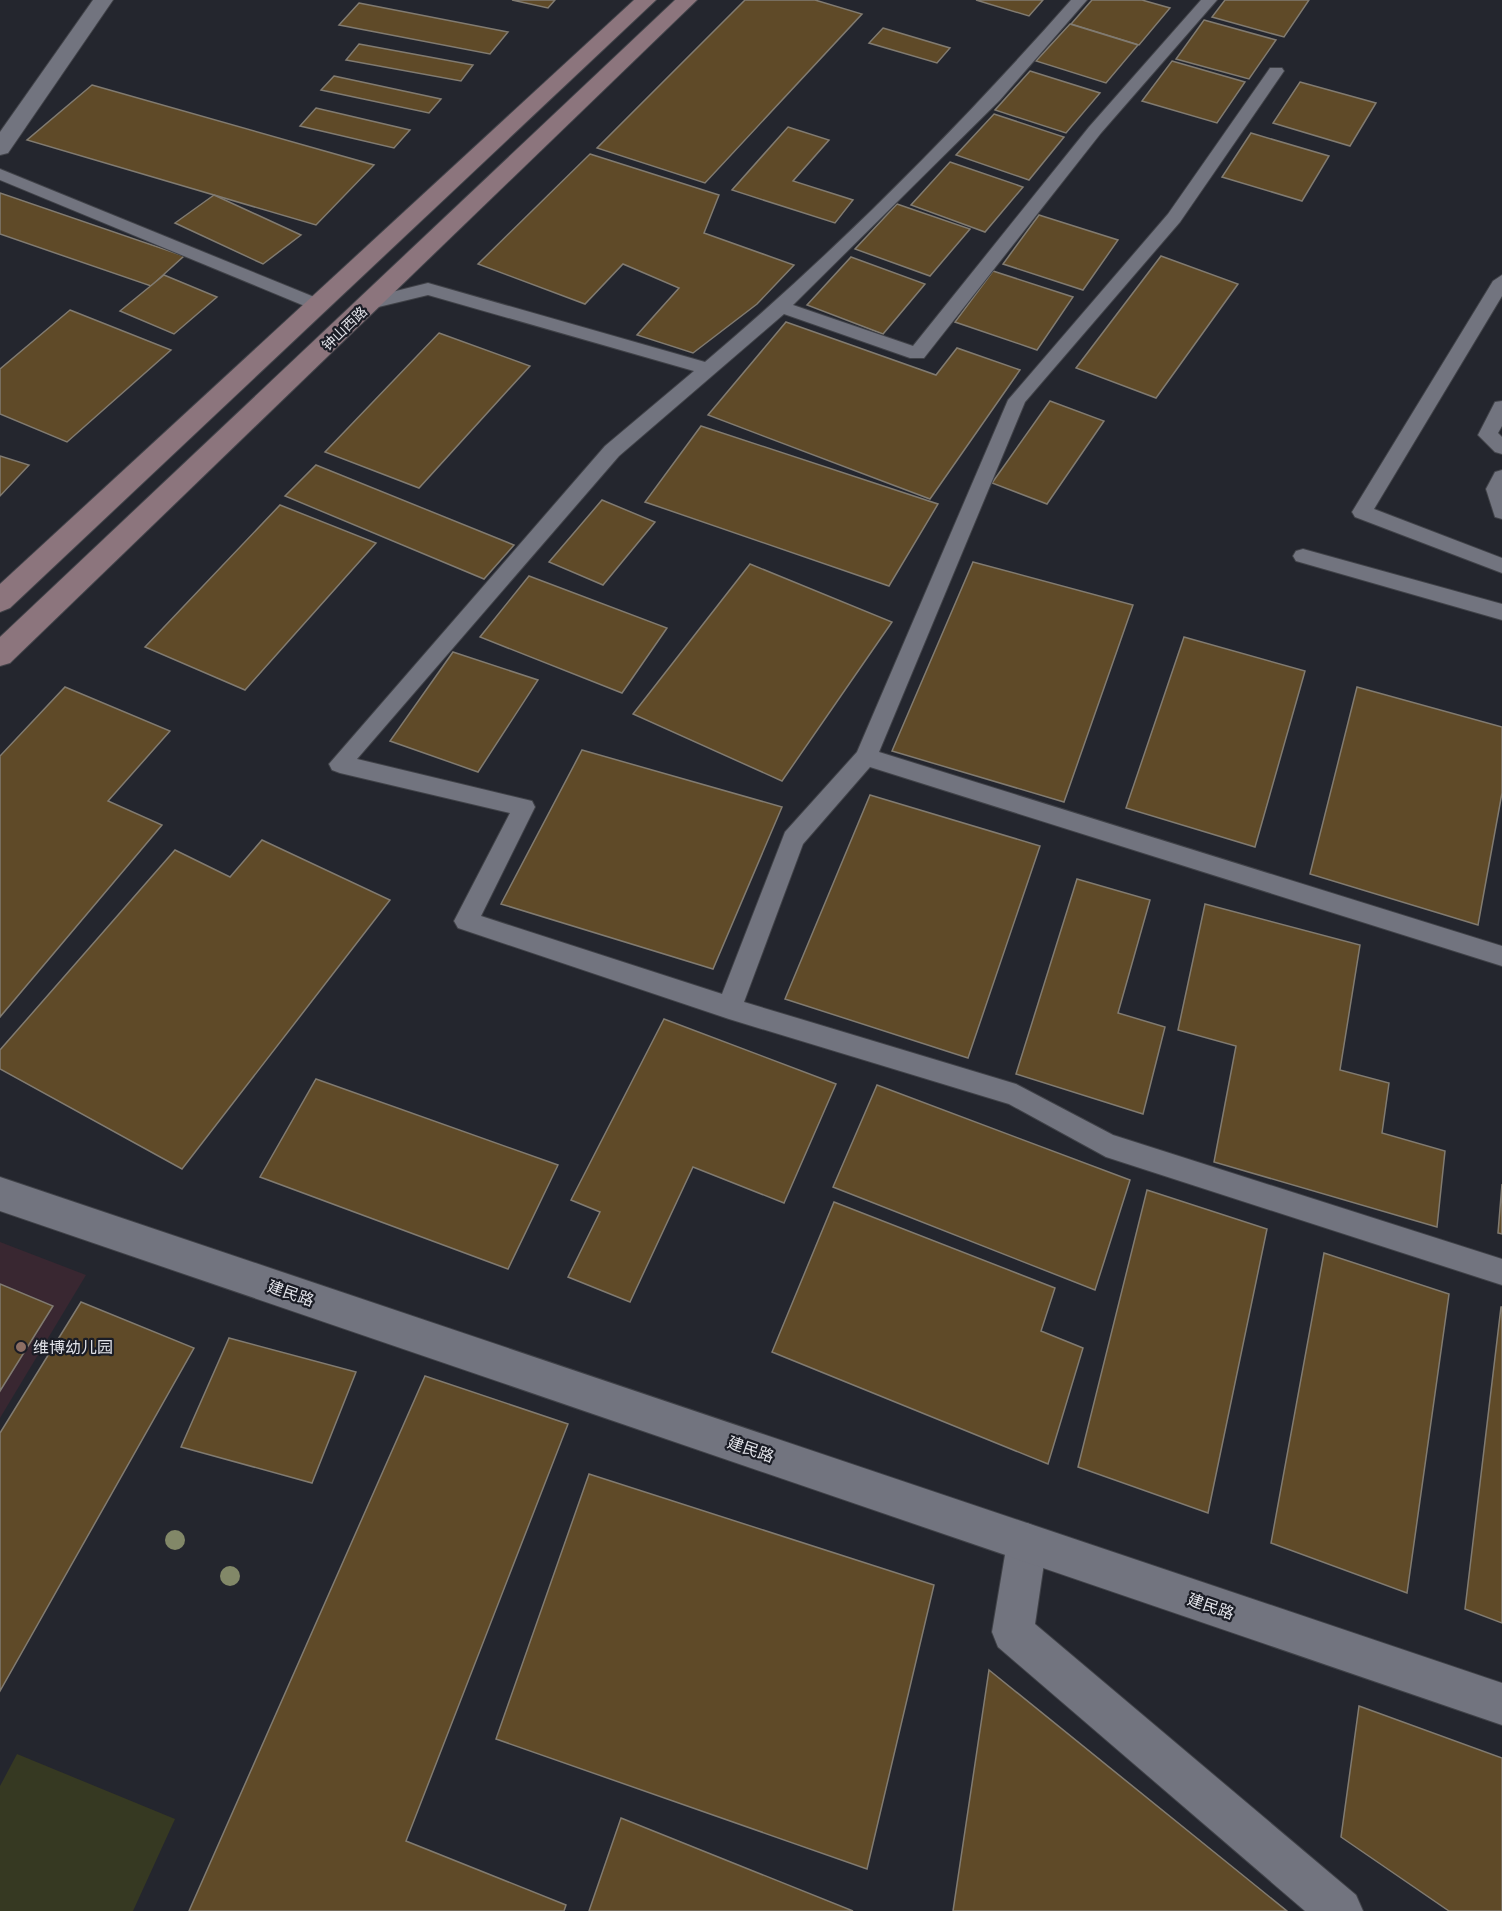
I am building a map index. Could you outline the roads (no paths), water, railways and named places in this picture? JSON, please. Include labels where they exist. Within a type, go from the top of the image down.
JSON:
[{"type":"main road","points":[[0,601],[646,0]]},
{"type":"main road","name":"钟山西路","points":[[0,655],[687,0]]},
{"type":"street","points":[[0,148],[103,0]]},
{"type":"street","name":"建民路","points":[[0,1194],[1502,1704]]},
{"type":"street","points":[[1028,1543],[1013,1632],[1340,1911]]},
{"type":"lane","points":[[1079,0],[994,97],[781,307],[612,451],[340,764],[524,807],[466,921],[729,1008],[1016,1095],[1106,1145],[1502,1272]]},
{"type":"lane","points":[[781,307],[917,354],[1095,129],[1209,0]]},
{"type":"lane","points":[[729,1008],[793,839],[867,757],[1017,400],[1174,218],[1276,71]]},
{"type":"lane","points":[[0,174],[318,305]]},
{"type":"lane","points":[[1502,281],[1362,512],[1502,566]]},
{"type":"lane","points":[[370,303],[428,289],[708,369]]},
{"type":"lane","points":[[1502,407],[1488,435],[1502,447]]},
{"type":"lane","points":[[1502,477],[1496,489],[1502,512]]},
{"type":"lane","points":[[1303,556],[1502,612]]},
{"type":"lane","points":[[867,757],[1502,956]]},
{"type":"place","name":"维博幼儿园","points":[[21,1347]]}]
